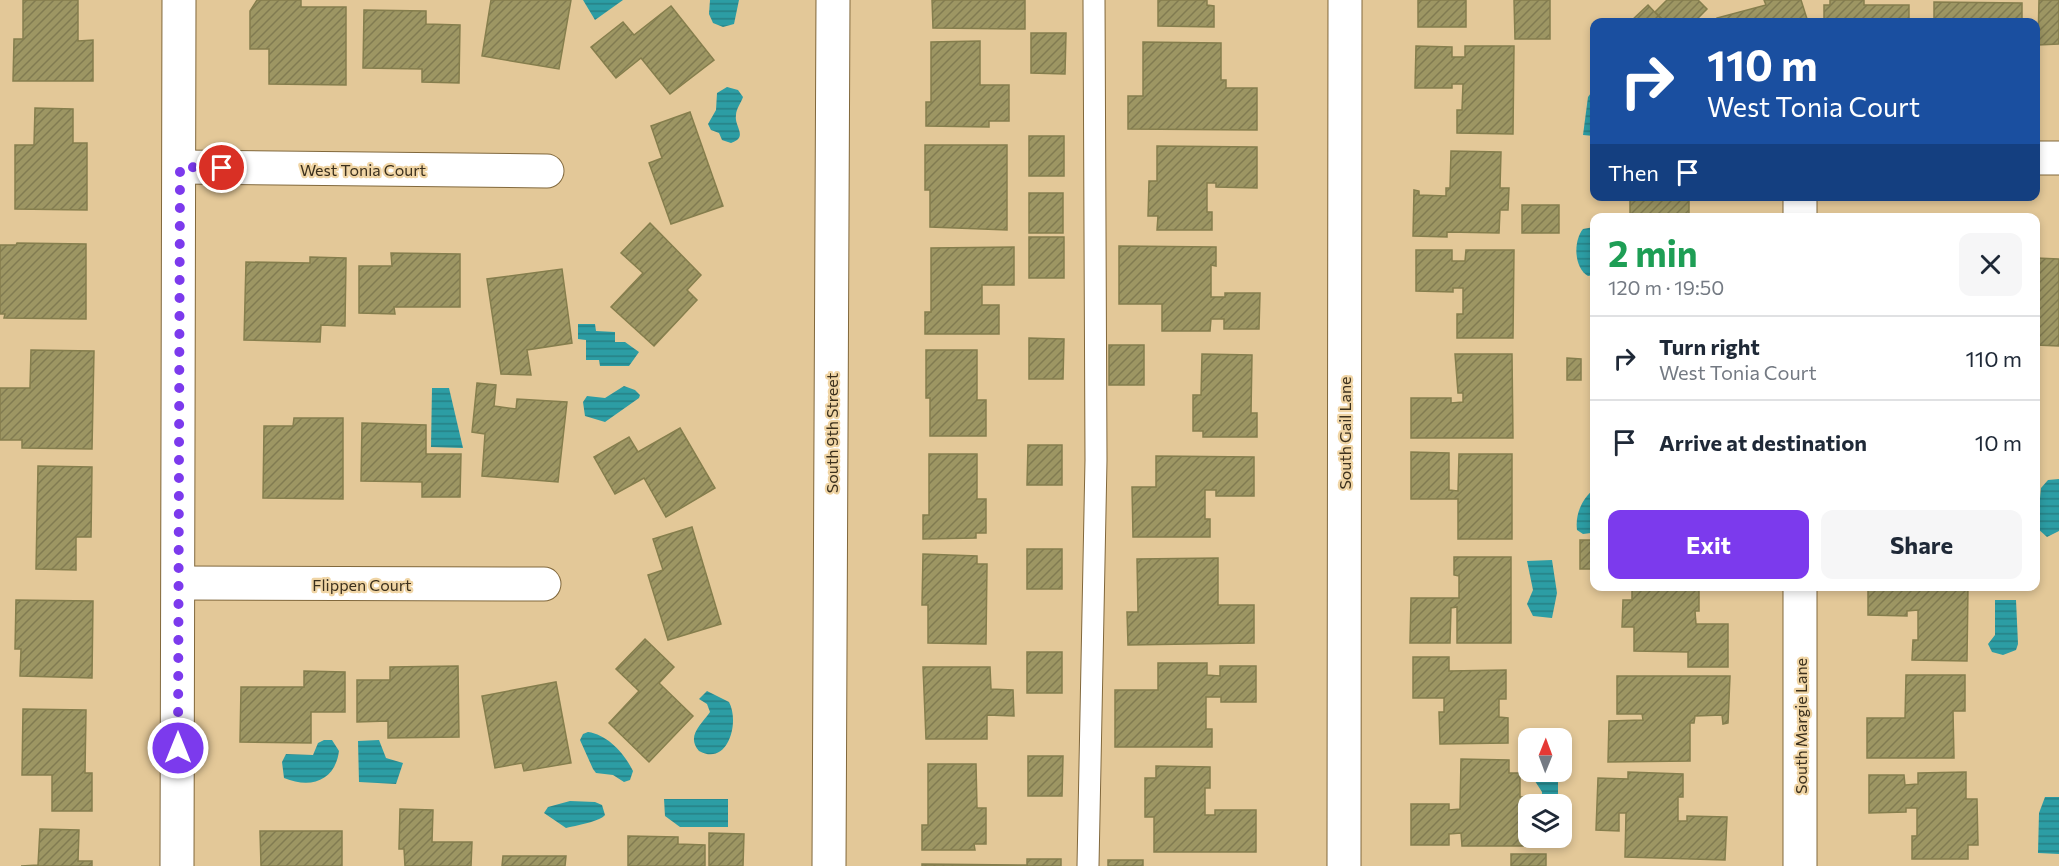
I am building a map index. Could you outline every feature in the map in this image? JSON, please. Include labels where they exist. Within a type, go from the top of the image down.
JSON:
[{"type":"street","points":[[177,866],[180,583],[179,0]]},
{"type":"street","name":"South 9th Street","points":[[829,866],[833,0]]},
{"type":"street","name":"South Gail Lane","points":[[1344,866],[1345,0]]},
{"type":"street","points":[[2040,158],[2059,158]]},
{"type":"street","name":"West Tonia Court","points":[[180,167],[547,171]]},
{"type":"street","name":"Flippen Court","points":[[180,583],[544,584]]},
{"type":"street","name":"South Margie Lane","points":[[1800,591],[1800,866]]},
{"type":"lane","points":[[1088,866],[1096,460],[1094,0]]},
{"type":"water","points":[[583,0],[623,0],[595,20]]},
{"type":"water","points":[[710,0],[739,0],[734,24],[723,27],[713,23],[709,14]]},
{"type":"water","points":[[727,87],[738,90],[743,97],[736,115],[740,135],[736,141],[731,143],[722,140],[719,133],[711,130],[708,124],[716,110],[717,93]]},
{"type":"water","points":[[1590,94],[1590,136],[1583,135]]},
{"type":"water","points":[[1590,228],[1590,276],[1588,276],[1580,267],[1576,254],[1576,247],[1583,229]]},
{"type":"water","points":[[578,324],[595,324],[596,331],[615,332],[615,342],[625,342],[639,352],[629,366],[600,366],[599,360],[586,360],[586,340],[578,339]]},
{"type":"water","points":[[624,386],[635,390],[640,395],[639,398],[605,422],[585,416],[583,402],[587,396],[605,398]]},
{"type":"water","points":[[432,388],[449,388],[463,448],[431,447]]},
{"type":"water","points":[[2059,479],[2059,531],[2047,537],[2040,531],[2040,498],[2041,488],[2048,480]]},
{"type":"water","points":[[1590,493],[1590,533],[1583,534],[1577,530],[1577,524],[1578,513]]},
{"type":"water","points":[[1552,560],[1557,593],[1552,618],[1533,616],[1527,604],[1533,590],[1527,561]]},
{"type":"water","points":[[1995,600],[2016,600],[2018,644],[2016,650],[2003,655],[1992,652],[1988,644],[1995,635]]},
{"type":"water","points":[[707,691],[729,702],[733,720],[732,731],[724,748],[717,753],[709,754],[699,751],[694,740],[696,731],[710,712],[707,704],[699,699]]},
{"type":"water","points":[[588,732],[609,741],[620,752],[633,771],[630,780],[624,782],[613,775],[596,773],[580,740],[583,734]]},
{"type":"water","points":[[332,740],[339,751],[337,761],[327,776],[320,780],[303,783],[284,778],[282,762],[286,754],[313,755],[318,743]]},
{"type":"water","points":[[379,740],[386,758],[403,763],[396,784],[359,782],[358,741]]},
{"type":"water","points":[[1536,782],[1558,782],[1558,794],[1542,794]]},
{"type":"water","points":[[2045,797],[2059,797],[2059,854],[2038,853],[2039,813]]},
{"type":"water","points":[[664,799],[728,799],[728,827],[680,827],[665,816]]},
{"type":"water","points":[[570,801],[595,802],[602,805],[605,815],[593,821],[566,828],[544,813],[548,807]]},
{"type":"building","points":[[23,0],[78,0],[78,41],[93,40],[93,81],[13,81],[14,39],[23,39]]},
{"type":"building","points":[[257,0],[301,0],[301,7],[346,7],[346,85],[269,84],[269,49],[250,49],[250,11]]},
{"type":"building","points":[[491,0],[571,0],[559,69],[482,56]]},
{"type":"building","points":[[932,0],[1025,0],[1025,29],[933,28]]},
{"type":"building","points":[[1158,0],[1207,0],[1207,5],[1214,6],[1214,27],[1158,26]]},
{"type":"building","points":[[1418,0],[1466,0],[1466,27],[1418,27]]},
{"type":"building","points":[[1514,0],[1550,0],[1550,39],[1515,39]]},
{"type":"building","points":[[1667,0],[1698,0],[1707,9],[1698,18],[1661,18],[1655,12]]},
{"type":"building","points":[[1764,0],[1801,0],[1807,18],[1717,18],[1766,5]]},
{"type":"building","points":[[1830,0],[1864,0],[1864,5],[1909,5],[1909,18],[1824,18],[1824,5],[1830,5]]},
{"type":"building","points":[[2039,0],[2059,0],[2059,44],[2040,45]]},
{"type":"building","points":[[1934,2],[2022,3],[2022,18],[1934,18]]},
{"type":"building","points":[[1648,5],[1660,18],[1634,18]]},
{"type":"building","points":[[671,6],[714,60],[670,94],[641,58],[616,78],[591,47],[623,22],[634,35]]},
{"type":"building","points":[[364,10],[426,11],[426,24],[460,25],[459,83],[422,82],[422,69],[363,68]]},
{"type":"building","points":[[1031,33],[1066,33],[1065,74],[1031,73]]},
{"type":"building","points":[[980,41],[980,85],[1009,85],[1009,121],[989,121],[989,127],[926,126],[926,102],[931,102],[931,42]]},
{"type":"building","points":[[1143,42],[1221,43],[1221,80],[1226,80],[1226,88],[1257,88],[1257,130],[1128,129],[1128,96],[1143,96]]},
{"type":"building","points":[[1416,46],[1452,47],[1452,57],[1465,57],[1465,46],[1514,46],[1513,134],[1457,133],[1457,110],[1462,110],[1463,84],[1452,84],[1452,88],[1415,88]]},
{"type":"building","points":[[35,108],[73,109],[73,143],[87,143],[87,210],[15,209],[15,145],[34,145]]},
{"type":"building","points":[[690,112],[723,206],[671,224],[649,163],[662,158],[651,126]]},
{"type":"building","points":[[1029,136],[1064,136],[1064,176],[1029,176]]},
{"type":"building","points":[[925,145],[1007,145],[1007,230],[930,227],[930,190],[925,190]]},
{"type":"building","points":[[1157,146],[1257,147],[1257,188],[1216,187],[1216,183],[1207,183],[1207,212],[1212,212],[1212,230],[1157,230],[1158,216],[1148,216],[1149,181],[1157,181]]},
{"type":"building","points":[[1451,151],[1501,152],[1500,188],[1509,188],[1508,210],[1500,210],[1499,233],[1447,232],[1447,237],[1413,236],[1414,190],[1419,191],[1419,195],[1446,196],[1446,188],[1450,188]]},
{"type":"building","points":[[1029,193],[1063,193],[1063,233],[1029,233]]},
{"type":"building","points":[[1630,201],[1689,201],[1689,213],[1630,213]]},
{"type":"building","points":[[1522,205],[1559,205],[1559,233],[1522,233]]},
{"type":"building","points":[[650,223],[701,275],[687,290],[697,300],[654,346],[611,307],[643,273],[621,253]]},
{"type":"building","points":[[1029,237],[1064,237],[1064,278],[1029,278]]},
{"type":"building","points":[[17,243],[86,244],[86,319],[4,318],[5,314],[0,314],[0,245],[16,245]]},
{"type":"building","points":[[1119,246],[1216,247],[1216,266],[1211,265],[1211,297],[1225,297],[1225,293],[1260,293],[1259,329],[1224,329],[1224,319],[1211,319],[1210,331],[1162,331],[1162,304],[1119,304]]},
{"type":"building","points":[[1014,247],[1014,285],[982,285],[982,305],[999,305],[999,334],[925,334],[925,312],[931,312],[931,248]]},
{"type":"building","points":[[1416,250],[1452,250],[1452,261],[1465,261],[1466,250],[1514,250],[1513,338],[1457,338],[1457,314],[1463,314],[1463,288],[1453,288],[1453,292],[1416,291]]},
{"type":"building","points":[[391,253],[460,254],[460,307],[394,307],[395,314],[359,313],[359,266],[392,266]]},
{"type":"building","points":[[310,257],[346,258],[345,326],[321,325],[320,342],[244,340],[246,262],[310,263]]},
{"type":"building","points":[[2040,258],[2059,259],[2059,346],[2040,345]]},
{"type":"building","points":[[562,269],[572,343],[527,350],[531,375],[501,374],[487,279]]},
{"type":"building","points":[[1029,338],[1064,339],[1063,379],[1029,379]]},
{"type":"building","points":[[1109,345],[1144,345],[1144,385],[1109,385]]},
{"type":"building","points":[[31,350],[94,351],[92,449],[22,448],[22,440],[0,440],[0,388],[30,388]]},
{"type":"building","points":[[926,350],[977,350],[977,400],[986,400],[986,436],[930,436],[930,398],[926,398]]},
{"type":"building","points":[[1202,354],[1252,355],[1251,413],[1257,413],[1257,437],[1203,437],[1203,431],[1193,431],[1193,395],[1201,395]]},
{"type":"building","points":[[1455,354],[1512,354],[1513,438],[1411,438],[1411,398],[1451,398],[1451,403],[1463,402],[1463,393],[1458,393]]},
{"type":"building","points":[[1567,358],[1581,359],[1581,380],[1567,380]]},
{"type":"building","points":[[477,383],[496,385],[494,406],[516,409],[517,399],[567,402],[558,482],[482,476],[485,434],[472,432]]},
{"type":"building","points":[[294,418],[343,418],[343,499],[263,498],[264,426],[293,426]]},
{"type":"building","points":[[362,423],[426,425],[426,454],[461,454],[460,497],[422,497],[422,482],[361,481]]},
{"type":"building","points":[[680,428],[715,488],[666,517],[644,478],[615,494],[594,457],[629,437],[638,452]]},
{"type":"building","points":[[1028,445],[1062,445],[1062,485],[1027,485]]},
{"type":"building","points":[[1411,452],[1449,453],[1449,490],[1458,491],[1459,454],[1512,454],[1512,539],[1458,539],[1458,499],[1411,499]]},
{"type":"building","points":[[929,454],[977,454],[977,499],[986,499],[986,533],[976,533],[976,538],[923,539],[923,515],[929,515]]},
{"type":"building","points":[[1156,456],[1254,457],[1254,496],[1216,496],[1216,490],[1205,490],[1205,519],[1210,519],[1210,537],[1133,537],[1132,487],[1156,487]]},
{"type":"building","points":[[38,466],[92,467],[91,537],[76,537],[76,570],[36,569]]},
{"type":"building","points":[[692,527],[721,624],[668,640],[648,575],[663,570],[653,539]]},
{"type":"building","points":[[1580,540],[1590,540],[1590,569],[1580,569]]},
{"type":"building","points":[[1027,549],[1062,549],[1062,589],[1027,589]]},
{"type":"building","points":[[923,554],[977,556],[977,564],[987,564],[986,644],[928,643],[928,605],[922,605]]},
{"type":"building","points":[[1454,557],[1511,557],[1511,643],[1457,643],[1457,607],[1451,608],[1450,643],[1410,643],[1411,598],[1459,598],[1459,576],[1454,575]]},
{"type":"building","points":[[1218,558],[1218,605],[1254,605],[1254,643],[1128,645],[1127,612],[1138,612],[1137,559]]},
{"type":"building","points":[[1632,591],[1699,591],[1699,611],[1695,611],[1696,624],[1728,624],[1728,667],[1688,667],[1688,652],[1634,651],[1634,627],[1622,627],[1623,600],[1632,600]]},
{"type":"building","points":[[1868,591],[1968,591],[1967,661],[1912,660],[1913,640],[1918,640],[1918,610],[1907,611],[1907,616],[1868,615]]},
{"type":"building","points":[[16,600],[93,601],[92,678],[20,676],[21,649],[15,649]]},
{"type":"building","points":[[645,639],[674,667],[659,683],[693,716],[649,762],[609,723],[639,691],[616,669]]},
{"type":"building","points":[[1027,652],[1062,652],[1062,693],[1027,693]]},
{"type":"building","points":[[1413,657],[1449,657],[1449,671],[1506,670],[1506,699],[1499,699],[1499,717],[1508,718],[1508,743],[1440,744],[1439,712],[1444,712],[1444,698],[1413,698]]},
{"type":"building","points":[[1158,663],[1207,663],[1207,675],[1220,676],[1220,666],[1256,666],[1256,702],[1221,702],[1221,697],[1206,697],[1206,729],[1212,729],[1212,747],[1115,747],[1115,690],[1158,690]]},
{"type":"building","points":[[458,666],[459,737],[388,738],[388,721],[357,722],[357,680],[390,680],[390,667]]},
{"type":"building","points":[[923,667],[990,667],[991,689],[1013,690],[1014,716],[987,715],[987,739],[926,739]]},
{"type":"building","points":[[304,671],[345,672],[345,712],[311,712],[311,743],[240,742],[241,687],[304,687]]},
{"type":"building","points":[[1906,675],[1965,675],[1965,711],[1953,711],[1954,758],[1867,758],[1867,718],[1905,718]]},
{"type":"building","points":[[1617,676],[1730,676],[1728,723],[1723,724],[1722,715],[1695,716],[1694,723],[1690,723],[1690,761],[1608,762],[1609,721],[1643,720],[1642,714],[1617,714]]},
{"type":"building","points":[[556,682],[571,763],[524,771],[522,763],[495,768],[482,696]]},
{"type":"building","points":[[23,709],[86,710],[85,773],[92,773],[92,811],[52,811],[52,775],[22,775]]},
{"type":"building","points":[[1028,756],[1063,756],[1062,796],[1028,796]]},
{"type":"building","points":[[1461,759],[1509,760],[1509,773],[1518,773],[1518,782],[1520,782],[1518,846],[1462,846],[1461,833],[1449,834],[1449,845],[1411,845],[1411,804],[1449,804],[1449,810],[1460,809]]},
{"type":"building","points":[[928,764],[976,764],[977,808],[986,808],[986,844],[974,844],[975,850],[922,850],[922,825],[928,825]]},
{"type":"building","points":[[1156,766],[1210,767],[1210,788],[1205,788],[1205,815],[1215,815],[1215,810],[1256,810],[1256,852],[1154,852],[1154,817],[1145,817],[1145,778],[1156,778]]},
{"type":"building","points":[[1628,772],[1683,774],[1683,797],[1678,797],[1678,821],[1687,821],[1687,816],[1727,817],[1725,860],[1625,857],[1626,813],[1619,813],[1619,831],[1596,830],[1598,778],[1628,779]]},
{"type":"building","points":[[1966,772],[1966,799],[1977,799],[1978,845],[1968,845],[1968,859],[1912,859],[1912,836],[1917,836],[1917,808],[1906,808],[1906,812],[1869,813],[1869,775],[1904,775],[1905,785],[1918,784],[1918,773]]},
{"type":"building","points":[[400,809],[433,810],[432,842],[472,842],[471,866],[405,866],[404,849],[399,849]]},
{"type":"building","points":[[40,829],[79,830],[78,861],[92,861],[92,866],[21,866],[38,865]]},
{"type":"building","points":[[260,831],[342,831],[342,866],[261,866]]},
{"type":"building","points":[[709,833],[744,834],[743,866],[709,866]]},
{"type":"building","points":[[628,836],[678,837],[678,844],[705,845],[705,866],[628,866]]},
{"type":"building","points":[[1511,854],[1546,854],[1546,866],[1511,866]]},
{"type":"building","points":[[503,856],[566,856],[565,866],[502,866]]},
{"type":"building","points":[[1027,859],[1061,859],[1061,866],[1027,866]]},
{"type":"building","points":[[1108,860],[1143,860],[1143,866],[1108,866]]},
{"type":"building","points":[[922,864],[1027,865],[1027,866],[922,866]]},
{"type":"route","points":[[178,748],[180,167],[222,168]]}]
